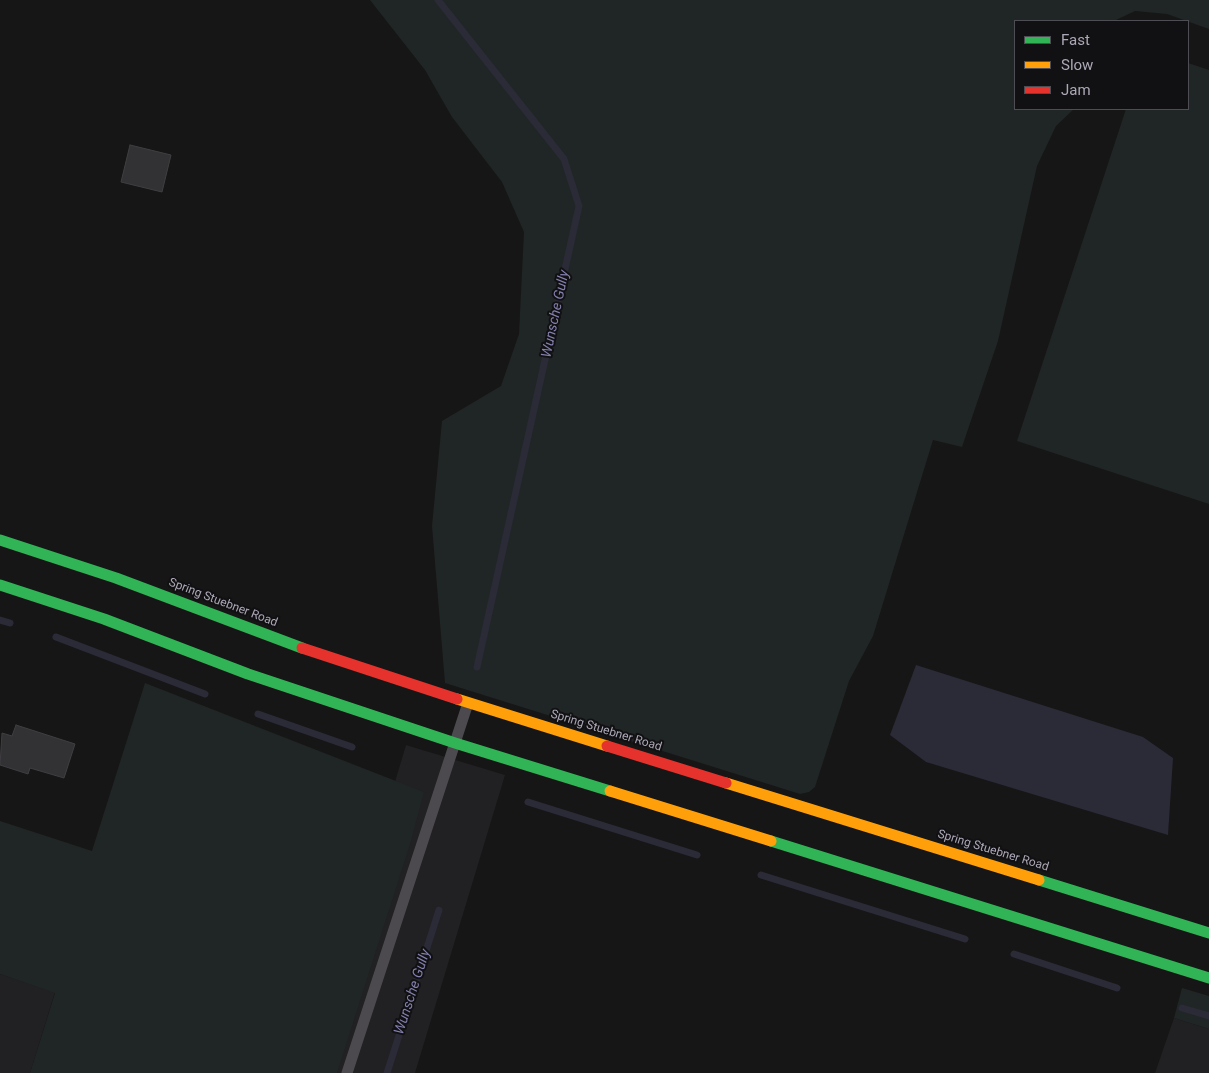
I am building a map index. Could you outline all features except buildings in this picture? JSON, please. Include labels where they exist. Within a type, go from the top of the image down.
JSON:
[{"type":"main road","name":"Spring Stuebner Road","points":[[0,540],[116,578],[262,634],[468,703],[820,816],[1183,929],[1209,933]]},
{"type":"main road","points":[[0,585],[104,619],[248,674],[455,744],[808,854],[1172,962],[1209,978]]},
{"type":"main road","points":[[808,854],[813,837]]},
{"type":"lane","points":[[347,1073],[468,703]]},
{"type":"shaded area","points":[[370,0],[1209,0],[1209,29],[1189,22],[1189,20],[1167,14],[1135,11],[1116,20],[1014,20],[1014,110],[1073,110],[1056,126],[1037,166],[998,341],[962,447],[933,440],[873,636],[849,681],[815,787],[809,792],[800,794],[445,683],[432,526],[442,421],[501,386],[519,334],[524,232],[502,182],[452,117],[425,70]]},
{"type":"shaded area","points":[[1189,63],[1209,70],[1209,504],[1017,441],[1126,110],[1189,110]]},
{"type":"shaded area","points":[[916,665],[1143,737],[1173,758],[1168,835],[926,762],[890,735]]},
{"type":"shaded area","points":[[145,683],[424,792],[411,841],[337,1073],[30,1073],[55,993],[0,974],[0,821],[92,851]]},
{"type":"shaded area","points":[[406,745],[505,775],[415,1073],[308,1073]]},
{"type":"shaded area","points":[[0,974],[55,992],[30,1073],[0,1073]]},
{"type":"shaded area","points":[[1182,988],[1209,996],[1209,1029],[1174,1018]]},
{"type":"shaded area","points":[[1174,1018],[1209,1029],[1209,1073],[1155,1073]]},
{"type":"waterway","name":"Wunsche Gully","points":[[438,0],[564,159],[579,206],[477,667]]},
{"type":"waterway","points":[[0,620],[10,623]]},
{"type":"waterway","points":[[56,637],[205,694]]},
{"type":"waterway","points":[[258,714],[352,747]]},
{"type":"waterway","points":[[528,802],[697,855]]},
{"type":"waterway","points":[[761,875],[965,939]]},
{"type":"waterway","name":"Wunsche Gully","points":[[387,1073],[439,910]]},
{"type":"waterway","points":[[1014,954],[1117,988]]},
{"type":"waterway","points":[[1182,1008],[1209,1016]]},
{"type":"traffic: fast","points":[[0,540],[116,578],[302,648]]},
{"type":"traffic: fast","points":[[0,585],[104,619],[248,674],[455,743],[610,791]]},
{"type":"traffic: fast","points":[[771,841],[1209,978]]},
{"type":"traffic: fast","points":[[1039,880],[1209,933]]},
{"type":"traffic: slow","points":[[457,699],[607,746]]},
{"type":"traffic: slow","points":[[726,783],[1039,880]]},
{"type":"traffic: slow","points":[[610,791],[771,841]]},
{"type":"traffic: jam","points":[[302,648],[457,699]]},
{"type":"traffic: jam","points":[[607,746],[726,783]]}]
